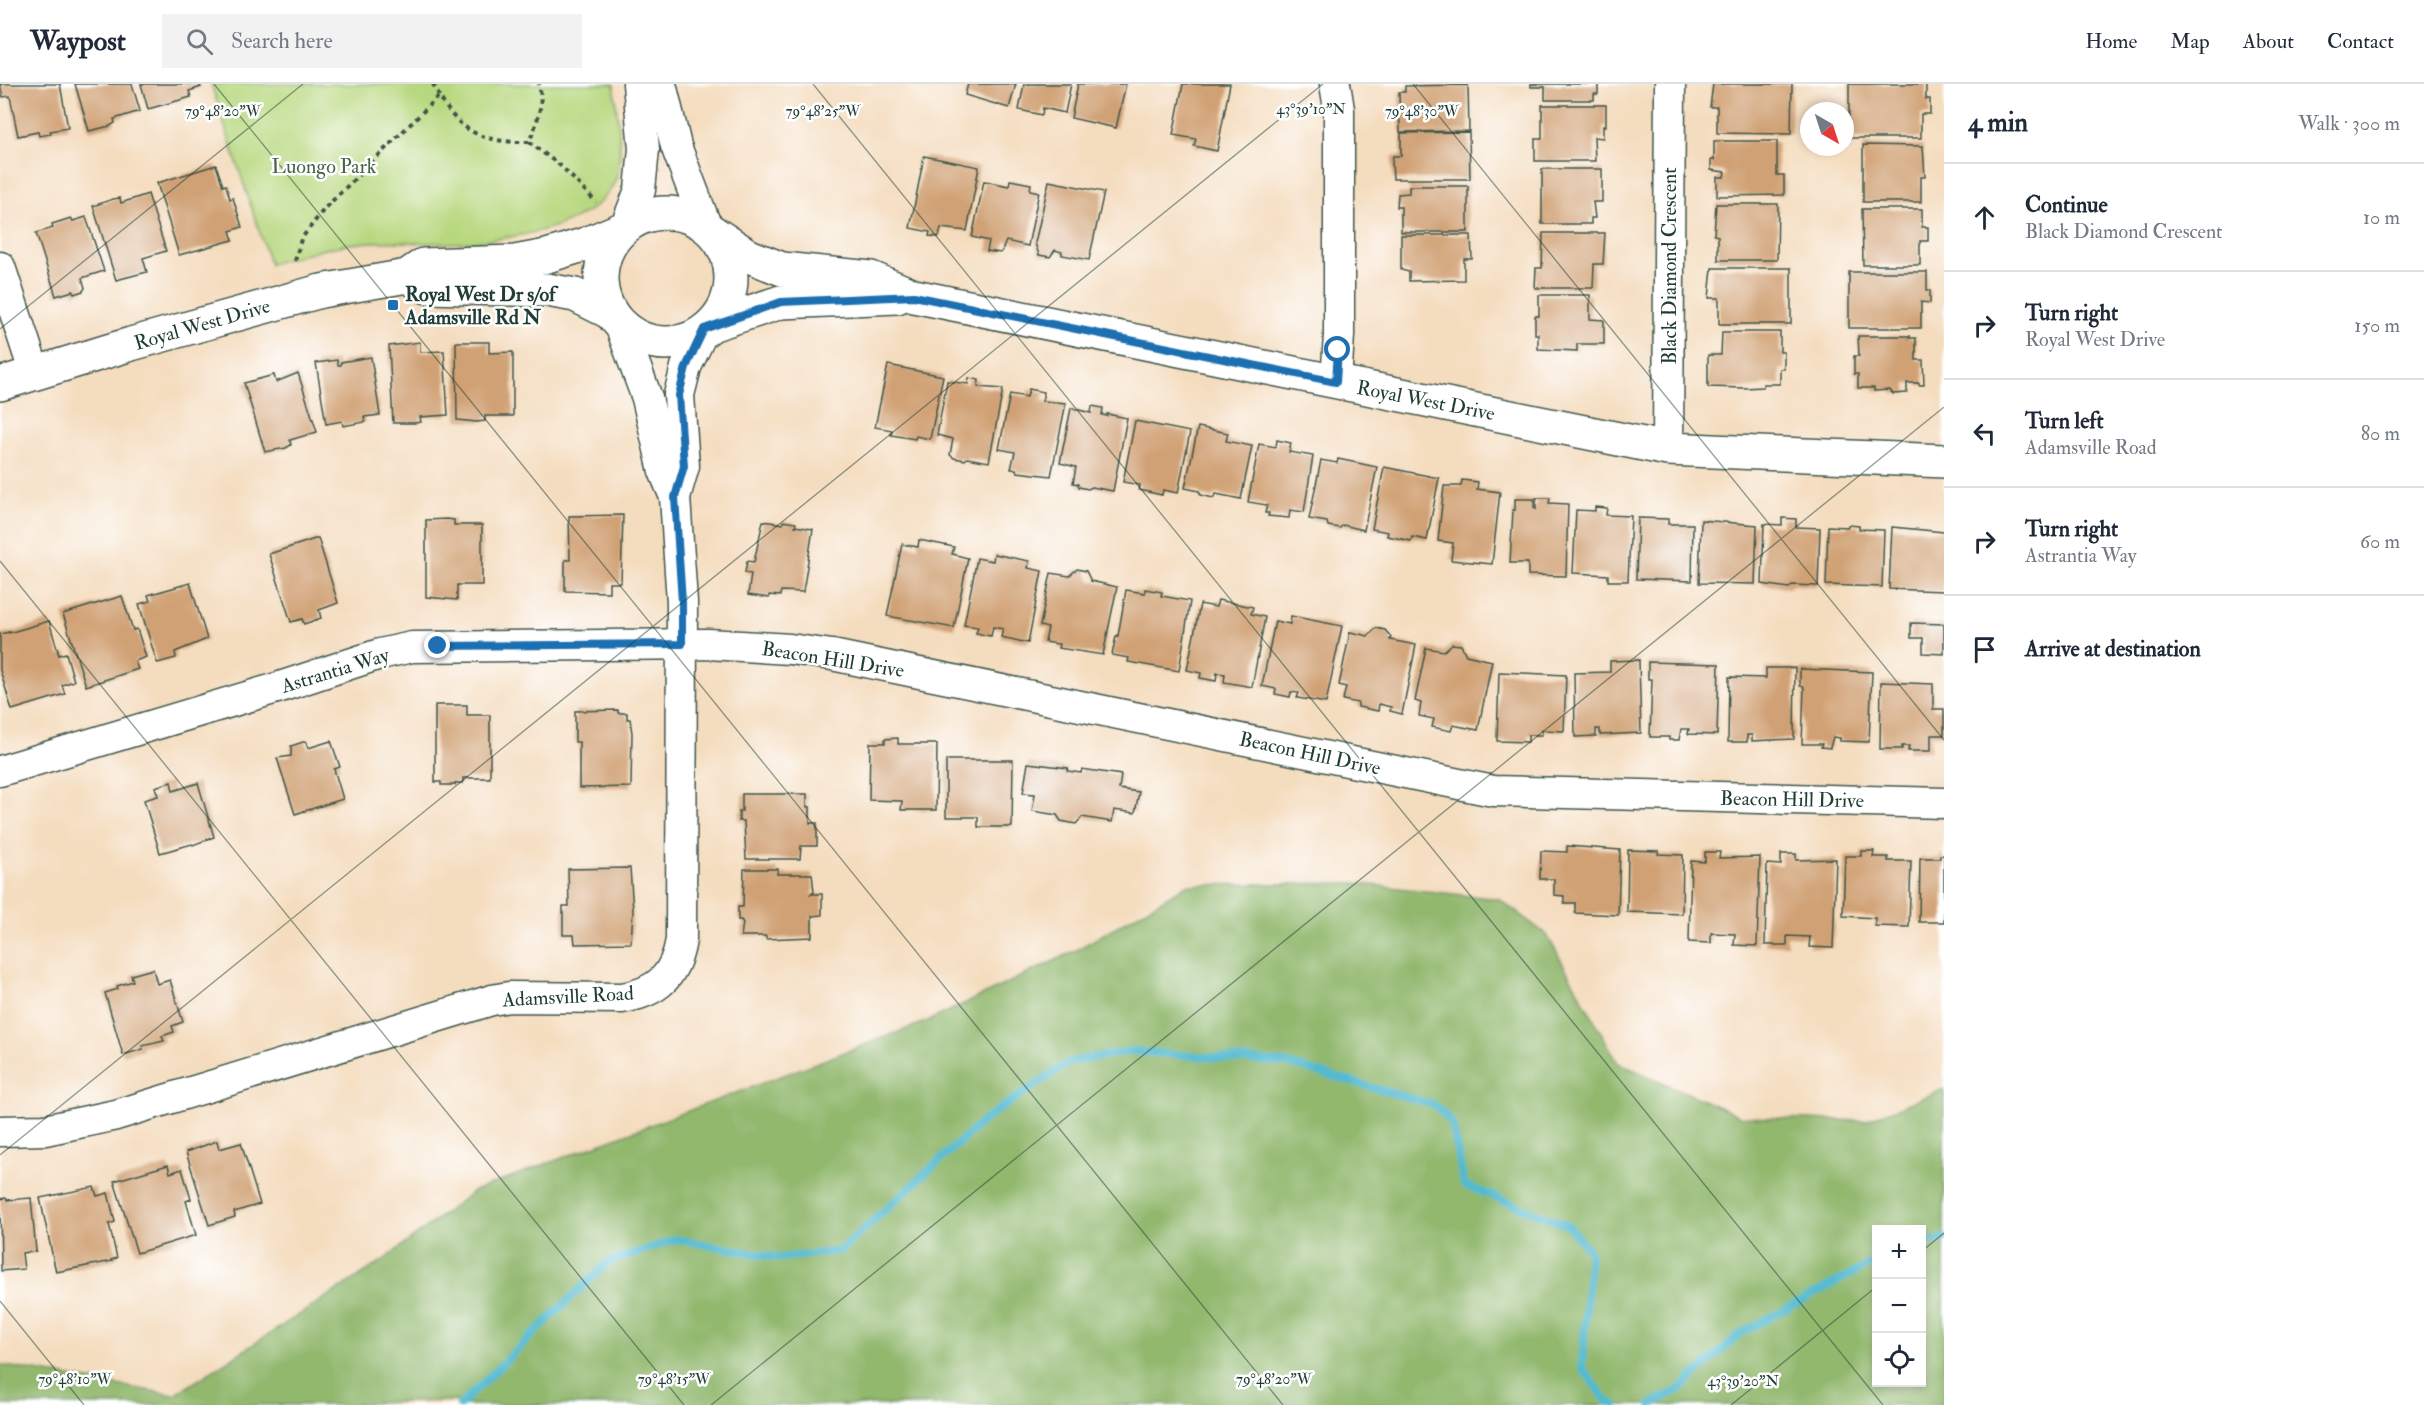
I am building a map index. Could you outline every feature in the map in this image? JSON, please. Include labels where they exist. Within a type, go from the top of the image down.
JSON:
[{"type":"street","points":[[624,229],[640,190],[644,149],[638,84]]},
{"type":"street","points":[[661,84],[676,146],[710,230]]},
{"type":"street","points":[[1335,84],[1339,109],[1339,335],[1336,382]]},
{"type":"street","name":"Black Diamond Crescent","points":[[1668,448],[1670,84]]},
{"type":"street","points":[[407,276],[427,287],[547,290],[575,295],[615,317],[639,337],[658,343],[677,342],[695,336],[707,327],[723,309],[730,290],[731,269],[725,249],[710,230],[698,220],[679,213],[658,213],[639,218],[624,229],[611,244],[603,260],[601,278],[603,296],[615,317]]},
{"type":"street","name":"Royal West Drive","points":[[0,384],[131,344],[310,294],[407,276],[423,265],[515,262],[547,256],[624,229]]},
{"type":"street","name":"Royal West Drive","points":[[710,230],[748,256],[782,269],[871,278],[914,296],[1668,448],[1944,461]]},
{"type":"street","points":[[0,267],[35,374]]},
{"type":"street","name":"Royal West Drive","points":[[707,327],[781,302],[914,296]]},
{"type":"street","name":"Adamsville Road","points":[[0,1131],[45,1130],[116,1115],[492,1000],[510,997],[621,998],[640,995],[655,987],[668,976],[678,960],[681,940],[682,602],[675,497],[664,471],[647,398],[615,317]]},
{"type":"street","name":"Adamsville Road","points":[[675,497],[684,466],[679,395],[686,367],[707,327]]},
{"type":"street","name":"Astrantia Way","points":[[0,771],[277,688],[380,654],[412,647],[682,644]]},
{"type":"street","name":"Beacon Hill Drive","points":[[682,644],[749,645],[832,655],[1493,791],[1944,803]]},
{"type":"path","points":[[433,84],[454,118],[476,134],[502,143],[529,142],[562,167],[596,202]]},
{"type":"path","points":[[529,142],[539,118],[541,93],[539,84]]},
{"type":"path","points":[[295,261],[301,239],[325,208],[362,169],[439,96]]},
{"type":"green space","name":"Luongo Park","points":[[211,84],[614,84],[620,145],[619,169],[606,195],[592,208],[574,219],[533,233],[459,243],[348,244],[270,264]]},
{"type":"green space","points":[[1353,883],[1499,899],[1547,935],[1618,1063],[1742,1117],[1865,1121],[1944,1089],[1944,1405],[459,1405],[456,1401],[359,1403],[356,1405],[0,1405],[0,1365],[175,1395],[381,1262],[474,1191],[928,1021],[1075,951],[1187,885]]},
{"type":"building","points":[[0,84],[60,84],[68,128],[50,131],[51,134],[39,136],[38,132],[18,136],[10,96],[3,97]]},
{"type":"building","points":[[75,84],[132,84],[140,111],[114,119],[115,123],[110,126],[89,131]]},
{"type":"building","points":[[141,84],[199,84],[201,87],[189,91],[191,97],[148,109]]},
{"type":"building","points":[[968,84],[1016,84],[1009,108],[965,95]]},
{"type":"building","points":[[1024,84],[1071,84],[1065,113],[1043,108],[1042,115],[1019,110]]},
{"type":"building","points":[[1078,84],[1126,84],[1116,128],[1071,118]]},
{"type":"building","points":[[1183,84],[1230,84],[1217,151],[1194,146],[1196,139],[1173,135]]},
{"type":"building","points":[[1531,84],[1598,84],[1598,94],[1594,94],[1594,100],[1545,100],[1545,87],[1531,87]]},
{"type":"building","points":[[1713,84],[1792,84],[1791,134],[1717,133],[1717,107],[1710,107]]},
{"type":"building","points":[[1849,84],[1926,84],[1926,99],[1930,99],[1930,114],[1921,114],[1921,138],[1854,138],[1854,102],[1849,102]]},
{"type":"building","points":[[1468,85],[1469,131],[1400,132],[1399,92],[1405,92],[1405,86]]},
{"type":"building","points":[[1542,105],[1606,105],[1606,126],[1603,126],[1603,138],[1594,137],[1595,161],[1535,161],[1535,139],[1542,139]]},
{"type":"building","points":[[1469,132],[1470,179],[1393,179],[1393,156],[1401,156],[1401,133]]},
{"type":"building","points":[[1714,141],[1777,141],[1777,175],[1784,175],[1784,195],[1717,196],[1717,177],[1724,177],[1725,172],[1711,170],[1711,160],[1714,160]]},
{"type":"building","points":[[1863,145],[1923,146],[1925,177],[1921,177],[1921,202],[1863,202]]},
{"type":"building","points":[[924,156],[979,167],[967,231],[941,228],[939,237],[929,236],[930,232],[910,228]]},
{"type":"building","points":[[216,165],[223,186],[226,185],[230,199],[233,198],[242,227],[230,231],[233,240],[179,255],[157,183]]},
{"type":"building","points":[[1542,169],[1602,169],[1602,202],[1593,202],[1595,218],[1591,218],[1591,224],[1542,224]]},
{"type":"building","points":[[1010,180],[1031,184],[1030,190],[1039,192],[1028,246],[1006,241],[1001,253],[987,251],[989,241],[972,237],[984,181],[1009,186]]},
{"type":"building","points":[[1049,181],[1104,192],[1089,260],[1062,255],[1062,252],[1055,250],[1050,257],[1039,255],[1035,243]]},
{"type":"building","points":[[1409,186],[1468,186],[1468,232],[1401,232],[1401,207],[1397,207],[1398,194],[1409,193]]},
{"type":"building","points":[[148,194],[166,251],[143,258],[147,272],[116,280],[93,206],[120,198],[121,203]]},
{"type":"building","points":[[1716,204],[1778,204],[1777,260],[1718,260],[1718,236],[1714,235]]},
{"type":"building","points":[[1862,209],[1922,209],[1922,227],[1928,227],[1928,241],[1920,241],[1920,265],[1863,265]]},
{"type":"building","points":[[86,217],[104,271],[82,278],[85,288],[83,291],[74,294],[73,291],[56,296],[36,233],[53,228],[52,224],[71,218],[73,221]]},
{"type":"building","points":[[1543,233],[1605,233],[1603,264],[1594,264],[1593,288],[1535,288],[1536,268],[1542,268]]},
{"type":"building","points":[[1401,235],[1471,235],[1472,259],[1464,259],[1464,280],[1409,281],[1409,272],[1401,270]]},
{"type":"building","points":[[1712,268],[1791,268],[1791,324],[1719,324],[1719,298],[1709,298]]},
{"type":"building","points":[[1849,272],[1927,272],[1930,303],[1921,302],[1921,328],[1849,328]]},
{"type":"building","points":[[1539,295],[1590,295],[1590,319],[1604,320],[1604,344],[1577,344],[1577,351],[1538,349],[1535,316],[1539,316]]},
{"type":"building","points":[[1722,332],[1780,332],[1780,352],[1784,352],[1784,369],[1780,369],[1780,384],[1763,384],[1763,387],[1744,388],[1708,387],[1708,355],[1721,355]]},
{"type":"building","points":[[1858,336],[1916,338],[1916,360],[1923,360],[1924,385],[1907,383],[1907,393],[1893,394],[1890,390],[1874,391],[1874,388],[1858,388],[1858,374],[1854,374],[1854,356],[1859,356]]},
{"type":"building","points":[[420,342],[420,352],[444,351],[448,415],[420,417],[421,422],[393,423],[389,346]]},
{"type":"building","points":[[456,342],[489,342],[489,353],[513,352],[513,416],[485,416],[485,421],[477,422],[457,420]]},
{"type":"building","points":[[371,357],[380,415],[364,417],[365,422],[343,426],[342,421],[326,424],[316,363],[337,360],[338,365],[341,365],[341,362]]},
{"type":"building","points":[[888,365],[943,376],[930,439],[891,435],[892,430],[875,427]]},
{"type":"building","points":[[298,373],[317,432],[290,440],[291,445],[286,448],[265,452],[244,383],[274,375],[276,382]]},
{"type":"building","points":[[969,378],[979,380],[978,387],[1003,389],[989,462],[954,458],[950,455],[953,439],[937,435],[947,381],[968,384]]},
{"type":"building","points":[[1029,389],[1044,392],[1042,401],[1066,403],[1051,476],[1017,472],[1016,469],[1011,469],[1015,452],[999,449],[1010,394],[1027,397]]},
{"type":"building","points":[[1092,406],[1103,408],[1102,415],[1127,418],[1113,491],[1079,487],[1078,484],[1073,483],[1076,467],[1060,463],[1071,408],[1091,413]]},
{"type":"building","points":[[1135,421],[1190,432],[1178,493],[1163,490],[1162,495],[1139,490],[1140,485],[1123,482]]},
{"type":"building","points":[[1198,427],[1228,433],[1226,441],[1252,446],[1241,499],[1216,494],[1213,498],[1201,495],[1199,491],[1185,488]]},
{"type":"building","points":[[1277,440],[1291,443],[1289,452],[1313,456],[1304,512],[1290,510],[1289,518],[1268,516],[1269,513],[1265,513],[1267,505],[1248,502],[1259,444],[1276,447]]},
{"type":"building","points":[[1338,459],[1377,467],[1364,530],[1343,525],[1340,528],[1328,526],[1327,522],[1309,519],[1321,460],[1337,463]]},
{"type":"building","points":[[1384,467],[1439,478],[1427,540],[1412,537],[1411,541],[1387,536],[1388,532],[1372,529]]},
{"type":"building","points":[[1462,480],[1478,482],[1477,489],[1500,492],[1492,564],[1451,560],[1453,543],[1438,541],[1444,486],[1461,486]]},
{"type":"building","points":[[1536,498],[1550,498],[1549,503],[1568,504],[1566,576],[1528,575],[1528,563],[1510,563],[1515,499],[1534,499],[1536,509]]},
{"type":"building","points":[[1595,507],[1607,508],[1606,515],[1631,516],[1628,581],[1608,581],[1608,575],[1573,573],[1576,510],[1595,511]]},
{"type":"building","points":[[623,515],[621,583],[609,583],[609,592],[565,591],[565,560],[570,560],[569,516]]},
{"type":"building","points":[[1638,518],[1668,519],[1668,524],[1693,524],[1692,581],[1636,579]]},
{"type":"building","points":[[1782,518],[1796,519],[1796,527],[1820,528],[1818,586],[1792,585],[1789,588],[1762,584],[1764,524],[1782,525]]},
{"type":"building","points":[[426,520],[454,520],[454,525],[482,525],[482,585],[457,585],[457,600],[426,597]]},
{"type":"building","points":[[1701,520],[1757,525],[1755,584],[1699,583]]},
{"type":"building","points":[[763,521],[796,523],[795,526],[813,529],[803,592],[781,591],[780,596],[769,595],[769,598],[748,595],[751,574],[745,573],[747,561],[754,562]]},
{"type":"building","points":[[1848,525],[1859,526],[1859,529],[1884,530],[1882,587],[1826,585],[1828,526],[1848,527]]},
{"type":"building","points":[[1892,527],[1944,532],[1944,591],[1889,589]]},
{"type":"building","points":[[318,538],[338,603],[319,610],[321,618],[304,624],[302,619],[291,622],[269,554]]},
{"type":"building","points":[[919,540],[954,547],[952,554],[968,558],[954,628],[887,616],[902,544],[918,547]]},
{"type":"building","points":[[994,554],[1029,561],[1028,568],[1042,571],[1028,643],[1001,637],[1003,629],[993,627],[991,636],[976,633],[978,627],[964,625],[977,558],[993,561]]},
{"type":"building","points":[[1077,569],[1086,571],[1091,581],[1117,587],[1103,655],[1058,648],[1059,644],[1045,642],[1048,628],[1040,626],[1051,573],[1069,576]]},
{"type":"building","points":[[190,583],[207,639],[175,652],[176,658],[157,663],[139,604],[150,601],[148,595]]},
{"type":"building","points":[[1145,589],[1162,592],[1161,596],[1190,601],[1179,671],[1128,662],[1129,658],[1112,655],[1116,636],[1118,636],[1126,590],[1145,593]]},
{"type":"building","points":[[122,596],[133,630],[137,629],[146,657],[135,661],[138,669],[86,686],[63,614]]},
{"type":"building","points":[[1218,600],[1253,607],[1251,614],[1265,617],[1252,687],[1224,682],[1225,674],[1217,673],[1216,681],[1200,678],[1201,673],[1187,670],[1200,604],[1216,607]]},
{"type":"building","points":[[1291,616],[1342,626],[1326,703],[1297,698],[1299,693],[1291,692],[1290,697],[1275,694],[1276,689],[1262,686],[1275,621],[1290,624]]},
{"type":"building","points":[[49,621],[59,655],[66,653],[74,681],[62,685],[65,694],[12,710],[0,670],[0,634]]},
{"type":"building","points":[[1911,623],[1944,624],[1944,654],[1923,653],[1923,638],[1911,638]]},
{"type":"building","points":[[1376,628],[1385,630],[1391,637],[1390,640],[1416,645],[1402,714],[1390,711],[1391,707],[1379,704],[1378,711],[1358,707],[1358,703],[1343,700],[1346,687],[1339,685],[1350,632],[1368,636]]},
{"type":"building","points":[[1452,644],[1461,645],[1466,655],[1492,661],[1478,730],[1453,725],[1451,731],[1432,727],[1434,719],[1419,716],[1421,703],[1415,701],[1426,648],[1444,651]]},
{"type":"building","points":[[1639,660],[1641,733],[1600,735],[1600,729],[1596,729],[1596,736],[1575,737],[1574,673],[1610,672],[1610,661]]},
{"type":"building","points":[[1648,662],[1719,664],[1717,735],[1688,734],[1689,729],[1681,729],[1679,740],[1669,740],[1669,737],[1650,737],[1652,679],[1648,679]]},
{"type":"building","points":[[1766,668],[1795,668],[1794,739],[1752,741],[1752,735],[1747,735],[1747,742],[1728,742],[1729,677],[1766,678]]},
{"type":"building","points":[[1800,669],[1872,672],[1869,742],[1840,741],[1840,738],[1833,737],[1830,748],[1821,747],[1822,744],[1802,744],[1804,687],[1800,686]]},
{"type":"building","points":[[1499,672],[1566,675],[1564,731],[1542,730],[1542,735],[1528,735],[1528,742],[1497,741]]},
{"type":"building","points":[[1881,682],[1933,684],[1933,709],[1944,709],[1944,735],[1931,735],[1931,751],[1908,751],[1909,746],[1902,746],[1902,749],[1880,749]]},
{"type":"building","points":[[435,705],[467,705],[467,715],[490,715],[490,778],[463,778],[463,783],[455,783],[455,785],[441,785],[441,782],[435,782]]},
{"type":"building","points":[[618,710],[618,713],[627,713],[627,719],[630,719],[631,787],[579,788],[579,742],[575,742],[575,711]]},
{"type":"building","points":[[898,738],[898,744],[937,744],[936,810],[901,810],[902,801],[869,800],[870,743],[885,743],[885,739]]},
{"type":"building","points":[[306,741],[308,748],[331,741],[340,767],[334,769],[343,799],[295,814],[277,758],[291,756],[291,746]]},
{"type":"building","points":[[946,760],[1013,760],[1012,827],[978,827],[978,817],[946,817]]},
{"type":"building","points":[[1028,763],[1068,768],[1067,771],[1081,773],[1082,769],[1121,775],[1119,789],[1139,792],[1135,813],[1114,810],[1112,822],[1082,817],[1076,824],[1061,821],[1057,815],[1032,811],[1035,794],[1023,793]]},
{"type":"building","points":[[171,782],[173,791],[198,783],[214,837],[160,853],[144,800],[158,796],[155,787]]},
{"type":"building","points":[[742,794],[807,794],[810,823],[817,823],[817,846],[801,846],[800,859],[746,859],[744,821],[739,821],[739,811],[742,811]]},
{"type":"building","points":[[1567,846],[1620,850],[1618,915],[1575,913],[1575,903],[1564,903],[1564,896],[1554,895],[1554,879],[1540,879],[1541,851],[1567,852]]},
{"type":"building","points":[[1628,850],[1659,851],[1658,854],[1683,855],[1682,914],[1627,912]]},
{"type":"building","points":[[1861,851],[1874,851],[1873,857],[1888,857],[1888,861],[1911,861],[1909,927],[1875,926],[1875,918],[1843,916],[1845,856],[1861,856]]},
{"type":"building","points":[[1705,852],[1720,852],[1719,858],[1760,857],[1757,946],[1734,945],[1735,934],[1711,933],[1711,943],[1689,942],[1691,861],[1705,862]]},
{"type":"building","points":[[1781,854],[1796,854],[1796,860],[1836,859],[1833,948],[1809,947],[1810,937],[1787,936],[1787,945],[1765,945],[1767,864],[1781,865]]},
{"type":"building","points":[[1940,855],[1944,855],[1944,922],[1919,922],[1920,858],[1940,858]]},
{"type":"building","points":[[630,868],[633,911],[631,943],[575,944],[574,935],[563,935],[563,906],[569,906],[568,869]]},
{"type":"building","points":[[744,869],[778,869],[777,874],[812,874],[814,892],[811,894],[822,894],[822,915],[812,916],[812,937],[766,939],[766,936],[741,936],[743,923],[738,920],[738,907],[743,907]]},
{"type":"building","points":[[153,969],[157,984],[170,980],[183,1022],[172,1026],[174,1032],[162,1036],[164,1041],[142,1046],[143,1049],[123,1055],[105,993],[133,981],[131,975]]},
{"type":"building","points":[[217,1141],[219,1149],[241,1143],[260,1204],[234,1212],[235,1217],[209,1225],[186,1152]]},
{"type":"building","points":[[168,1165],[170,1173],[182,1169],[191,1199],[186,1201],[196,1235],[137,1253],[114,1181]]},
{"type":"building","points":[[94,1187],[97,1196],[108,1193],[115,1222],[109,1224],[117,1258],[112,1261],[56,1272],[40,1198]]},
{"type":"building","points":[[6,1198],[7,1200],[31,1198],[36,1251],[22,1253],[24,1269],[1,1271],[0,1199]]},
{"type":"waterway","points":[[460,1405],[607,1263],[676,1239],[779,1258],[840,1251],[984,1120],[1069,1062],[1131,1051],[1285,1063],[1435,1105],[1452,1123],[1464,1185],[1569,1226],[1590,1252],[1582,1368],[1607,1401],[1615,1405]]},
{"type":"waterway","points":[[1926,1243],[1944,1238]]},
{"type":"waterway","points":[[1651,1405],[1681,1388],[1741,1333],[1872,1263]]},
{"type":"place","name":"Royal West Dr s/of Adamsville Rd N","points":[[393,305]]},
{"type":"route","points":[[438,646],[682,644],[682,602],[675,497],[684,466],[679,395],[686,367],[704,329],[781,302],[867,300],[914,296],[1336,382],[1338,350]]}]
